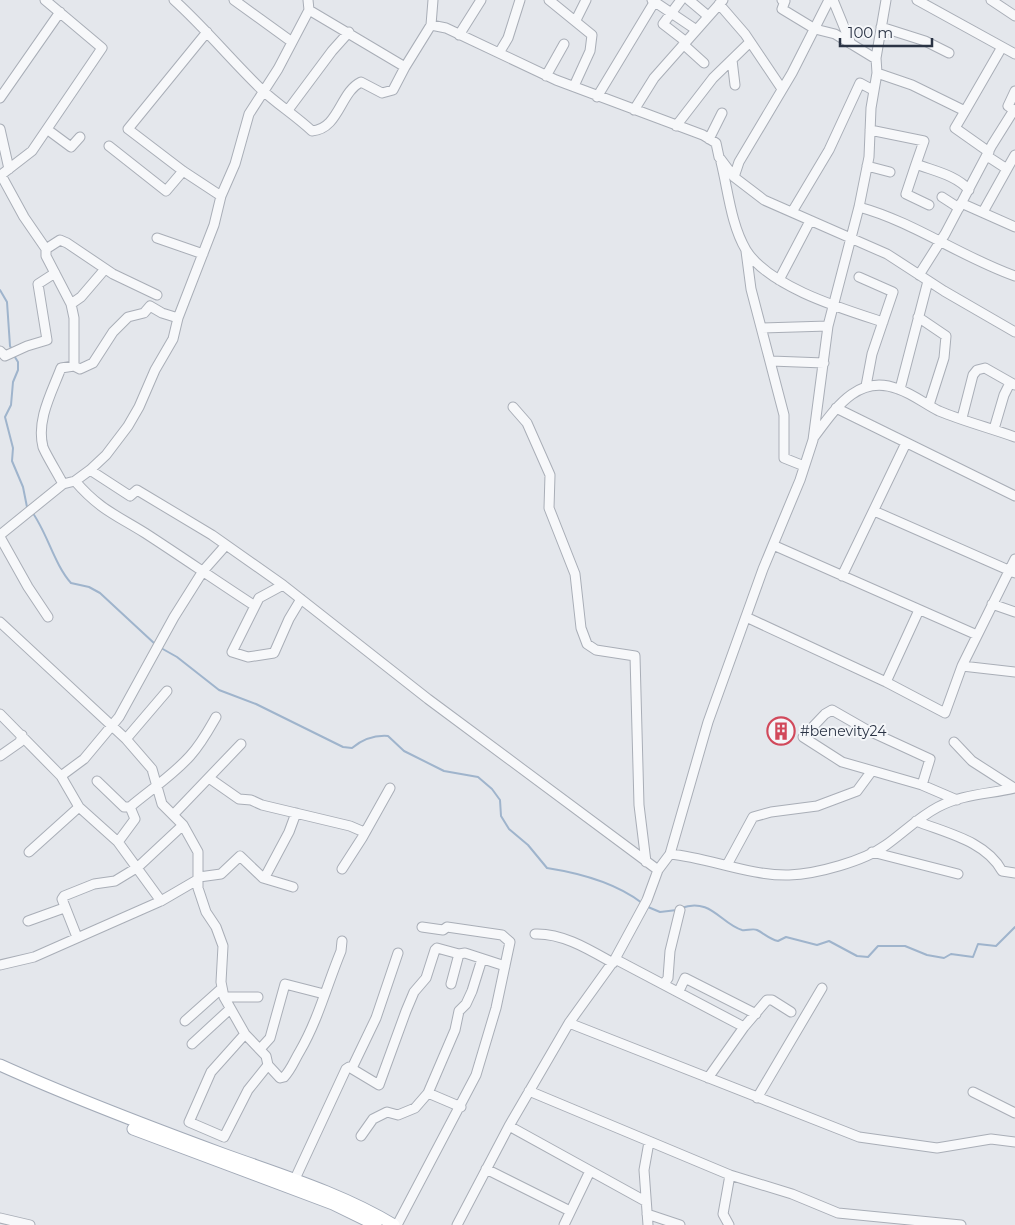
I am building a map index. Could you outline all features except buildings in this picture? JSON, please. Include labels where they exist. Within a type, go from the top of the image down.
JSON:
[{"type":"main road","points":[[0,1066],[108,1112],[335,1195],[373,1212],[396,1225]]},
{"type":"main road","points":[[0,1073],[129,1128],[333,1204],[376,1225]]},
{"type":"street","points":[[45,0],[102,48],[32,151],[1,176],[24,217],[46,249],[46,256],[71,304],[74,318],[74,366]]},
{"type":"street","points":[[174,0],[263,90],[312,131],[318,130],[334,117],[352,86],[361,82],[382,93],[393,90],[405,67],[432,25],[433,0]]},
{"type":"street","points":[[234,0],[292,42]]},
{"type":"street","points":[[48,617],[28,588],[0,536],[63,484],[75,481],[90,470],[106,455],[135,413],[155,370],[173,339],[178,318],[214,225],[221,196],[235,164],[249,114],[309,10],[308,0]]},
{"type":"street","points":[[459,35],[481,0]]},
{"type":"street","points":[[499,53],[508,38],[520,0]]},
{"type":"street","points":[[549,0],[576,20],[592,35],[590,51],[574,86]]},
{"type":"street","points":[[576,20],[586,0]]},
{"type":"street","points":[[681,0],[663,24],[704,63]]},
{"type":"street","points":[[689,0],[708,16]]},
{"type":"street","points":[[782,0],[785,2],[782,9],[815,29],[835,34],[876,59]]},
{"type":"street","points":[[734,177],[739,162],[782,89],[829,0]]},
{"type":"street","points":[[833,0],[851,44]]},
{"type":"street","points":[[457,1225],[509,1126],[569,1023],[614,961],[647,900],[658,870],[670,854],[700,749],[746,617],[813,440],[832,305],[852,238],[867,166],[873,90],[877,73],[876,59],[886,0]]},
{"type":"street","points":[[917,0],[1015,54]]},
{"type":"street","points":[[597,97],[654,1],[695,29]]},
{"type":"street","points":[[994,1],[1015,16]]},
{"type":"street","points":[[634,110],[654,78],[695,29],[721,2],[782,89]]},
{"type":"street","points":[[309,10],[338,28],[349,32],[405,67]]},
{"type":"street","points":[[0,98],[60,12]]},
{"type":"street","points":[[432,25],[446,28],[546,76],[716,143],[732,212],[746,250],[751,288],[784,415],[784,458],[804,466]]},
{"type":"street","points":[[881,27],[925,42],[949,53]]},
{"type":"street","points":[[332,51],[338,28]]},
{"type":"street","points":[[207,32],[128,129],[183,171],[221,196]]},
{"type":"street","points":[[288,110],[332,51],[349,32]]},
{"type":"street","points":[[676,126],[713,78],[750,42]]},
{"type":"street","points":[[546,76],[564,44]]},
{"type":"street","points":[[1002,46],[955,128],[1007,169]]},
{"type":"street","points":[[732,60],[736,85]]},
{"type":"street","points":[[877,73],[912,85],[965,111]]},
{"type":"street","points":[[792,212],[829,150],[860,83],[873,90]]},
{"type":"street","points":[[919,275],[1014,110],[1008,106],[1015,91]]},
{"type":"street","points":[[708,139],[722,113]]},
{"type":"street","points":[[0,130],[9,169]]},
{"type":"street","points":[[48,130],[72,147],[80,137]]},
{"type":"street","points":[[870,130],[924,141],[906,194],[928,205]]},
{"type":"street","points":[[109,146],[166,191],[183,171]]},
{"type":"street","points":[[983,212],[1015,155]]},
{"type":"street","points":[[719,157],[734,177],[764,200],[886,254],[1015,332]]},
{"type":"street","points":[[916,164],[949,176],[964,184],[969,190]]},
{"type":"street","points":[[867,166],[890,172]]},
{"type":"street","points":[[942,197],[960,206],[983,212],[1015,227]]},
{"type":"street","points":[[859,207],[939,242],[979,262],[1015,276]]},
{"type":"street","points":[[779,280],[810,221]]},
{"type":"street","points":[[157,238],[203,254]]},
{"type":"street","points":[[46,249],[60,240],[79,250],[105,269],[157,295]]},
{"type":"street","points":[[746,250],[764,270],[779,280],[832,305],[883,322]]},
{"type":"street","points":[[71,304],[81,297],[105,269]]},
{"type":"street","points":[[0,351],[5,356],[27,346],[47,340],[38,284],[55,273]]},
{"type":"street","points":[[859,277],[893,292],[872,354],[866,386]]},
{"type":"street","points":[[900,389],[928,281]]},
{"type":"street","points":[[63,484],[43,449],[42,419],[61,368],[74,366],[80,369],[93,363],[113,332],[128,317],[144,313],[150,306],[162,313],[178,318]]},
{"type":"street","points":[[918,317],[946,336],[944,358],[929,405]]},
{"type":"street","points":[[762,328],[828,326]]},
{"type":"street","points":[[771,361],[824,364]]},
{"type":"street","points":[[962,418],[973,375],[977,370],[984,368],[1012,384],[1004,395],[994,429]]},
{"type":"street","points":[[813,440],[836,408],[866,386],[885,384],[900,389],[929,405],[1015,437]]},
{"type":"street","points":[[513,407],[527,423],[550,475],[549,508],[575,574],[581,628],[587,644],[596,650],[634,656],[639,805],[646,862]]},
{"type":"street","points":[[836,408],[1015,496]]},
{"type":"street","points":[[842,576],[906,443]]},
{"type":"street","points":[[90,470],[130,496],[137,490],[226,545],[283,585],[436,705],[658,870]]},
{"type":"street","points":[[75,481],[88,495],[114,516],[144,532],[255,606]]},
{"type":"street","points":[[874,511],[1012,572]]},
{"type":"street","points":[[61,776],[84,758],[112,727],[203,571],[226,545]]},
{"type":"street","points":[[773,545],[976,635]]},
{"type":"street","points":[[746,617],[886,682],[945,713],[962,666],[976,635],[1012,572],[1015,559]]},
{"type":"street","points":[[283,585],[259,598],[232,652],[248,657],[274,653],[288,619],[301,599]]},
{"type":"street","points":[[992,604],[1015,612]]},
{"type":"street","points":[[886,682],[919,610]]},
{"type":"street","points":[[0,622],[126,739],[152,769],[162,804],[182,826],[198,852],[198,878],[206,912],[216,926],[222,946],[223,993],[245,1034],[260,1049],[268,1060],[268,1065],[280,1078],[288,1073],[313,1028],[341,952],[342,941]]},
{"type":"street","points":[[962,666],[1015,672]]},
{"type":"street","points":[[126,739],[167,691]]},
{"type":"street","points":[[922,785],[930,759],[875,734],[832,710],[825,714],[803,738],[842,762],[871,772],[922,785],[957,800]]},
{"type":"street","points":[[0,714],[21,738],[32,745],[61,776],[79,807],[118,842],[161,901]]},
{"type":"street","points":[[97,781],[124,807],[130,807],[189,758],[208,732],[216,717]]},
{"type":"street","points":[[0,756],[21,738]]},
{"type":"street","points":[[954,742],[972,761],[1015,788]]},
{"type":"street","points":[[173,815],[241,744]]},
{"type":"street","points":[[728,865],[753,817],[771,812],[817,806],[857,791],[871,772]]},
{"type":"street","points":[[210,778],[239,799],[251,800],[262,805],[350,826],[364,832]]},
{"type":"street","points":[[342,868],[390,788]]},
{"type":"street","points":[[670,854],[693,856],[760,873],[790,875],[851,862],[884,846],[916,821],[940,806],[973,795],[994,794],[1015,788]]},
{"type":"street","points":[[29,852],[79,807]]},
{"type":"street","points":[[118,842],[136,819],[130,807]]},
{"type":"street","points":[[265,877],[289,832],[296,813]]},
{"type":"street","points":[[916,821],[981,847],[995,858],[1002,871],[1015,873]]},
{"type":"street","points":[[77,937],[64,908],[62,899],[64,896],[94,884],[115,881],[138,867],[182,826]]},
{"type":"street","points":[[871,852],[958,874]]},
{"type":"street","points":[[0,964],[34,956],[161,901],[198,878],[221,874],[240,856],[265,877],[294,888]]},
{"type":"street","points":[[28,921],[64,908]]},
{"type":"street","points":[[664,984],[668,978],[670,952],[680,910]]},
{"type":"street","points":[[396,1225],[461,1107],[476,1075],[496,1008],[510,942],[502,935],[447,926],[443,930],[422,927]]},
{"type":"street","points":[[536,934],[580,945],[679,991],[744,1027]]},
{"type":"street","points":[[294,1181],[346,1069],[349,1066],[379,1085],[406,1010],[414,992],[426,978],[435,950],[437,948],[460,954],[465,953],[505,966]]},
{"type":"street","points":[[352,1068],[376,1018],[398,953]]},
{"type":"street","points":[[451,984],[460,954]]},
{"type":"street","points":[[361,1136],[373,1119],[387,1112],[398,1114],[415,1108],[428,1093],[455,1030],[459,1011],[466,1004],[472,991],[482,959]]},
{"type":"street","points":[[679,991],[685,978],[756,1014]]},
{"type":"street","points":[[260,1049],[270,1038],[285,984],[324,994]]},
{"type":"street","points":[[757,1098],[822,988]]},
{"type":"street","points":[[185,1021],[223,993],[258,997]]},
{"type":"street","points":[[708,1078],[744,1027],[768,1000],[791,1012]]},
{"type":"street","points":[[192,1044],[230,1009]]},
{"type":"street","points":[[569,1023],[757,1098],[868,1139],[937,1148],[991,1139],[1015,1142]]},
{"type":"street","points":[[245,1034],[211,1072],[189,1122],[224,1137],[248,1090],[268,1065]]},
{"type":"street","points":[[529,1091],[730,1175],[792,1194],[838,1213],[914,1223],[961,1225]]},
{"type":"street","points":[[973,1092],[1015,1113]]},
{"type":"street","points":[[428,1093],[461,1107]]},
{"type":"street","points":[[509,1126],[645,1202]]},
{"type":"street","points":[[648,1225],[644,1170],[650,1142]]},
{"type":"street","points":[[486,1169],[570,1211]]},
{"type":"street","points":[[564,1225],[590,1170]]},
{"type":"street","points":[[729,1225],[723,1214],[730,1175]]},
{"type":"street","points":[[647,1214],[680,1225]]},
{"type":"street","points":[[0,1218],[30,1225]]},
{"type":"waterway","points":[[0,290],[7,302],[10,346],[12,350]]},
{"type":"waterway","points":[[13,354],[18,362],[18,370],[13,382],[11,405],[5,417],[13,448],[12,461],[23,487],[27,507]]},
{"type":"waterway","points":[[32,512],[60,567],[71,583],[89,587],[100,593],[155,644]]},
{"type":"waterway","points":[[161,648],[177,657],[219,690],[256,704],[343,747],[352,748],[369,738],[388,736],[404,751],[444,771],[478,777],[492,789],[500,800],[501,816],[509,829],[528,845],[547,868],[609,884],[642,903]]},
{"type":"waterway","points":[[681,908],[700,906],[715,913],[735,927],[744,930],[755,929],[778,941],[786,937],[817,945],[829,941],[857,956],[868,957],[878,946],[905,946],[927,955],[944,958],[951,954],[973,957],[978,944],[996,946],[1015,927]]},
{"type":"waterway","points":[[648,907],[660,912],[677,910]]},
{"type":"place","name":"#benevity24","points":[[781,731]]}]
